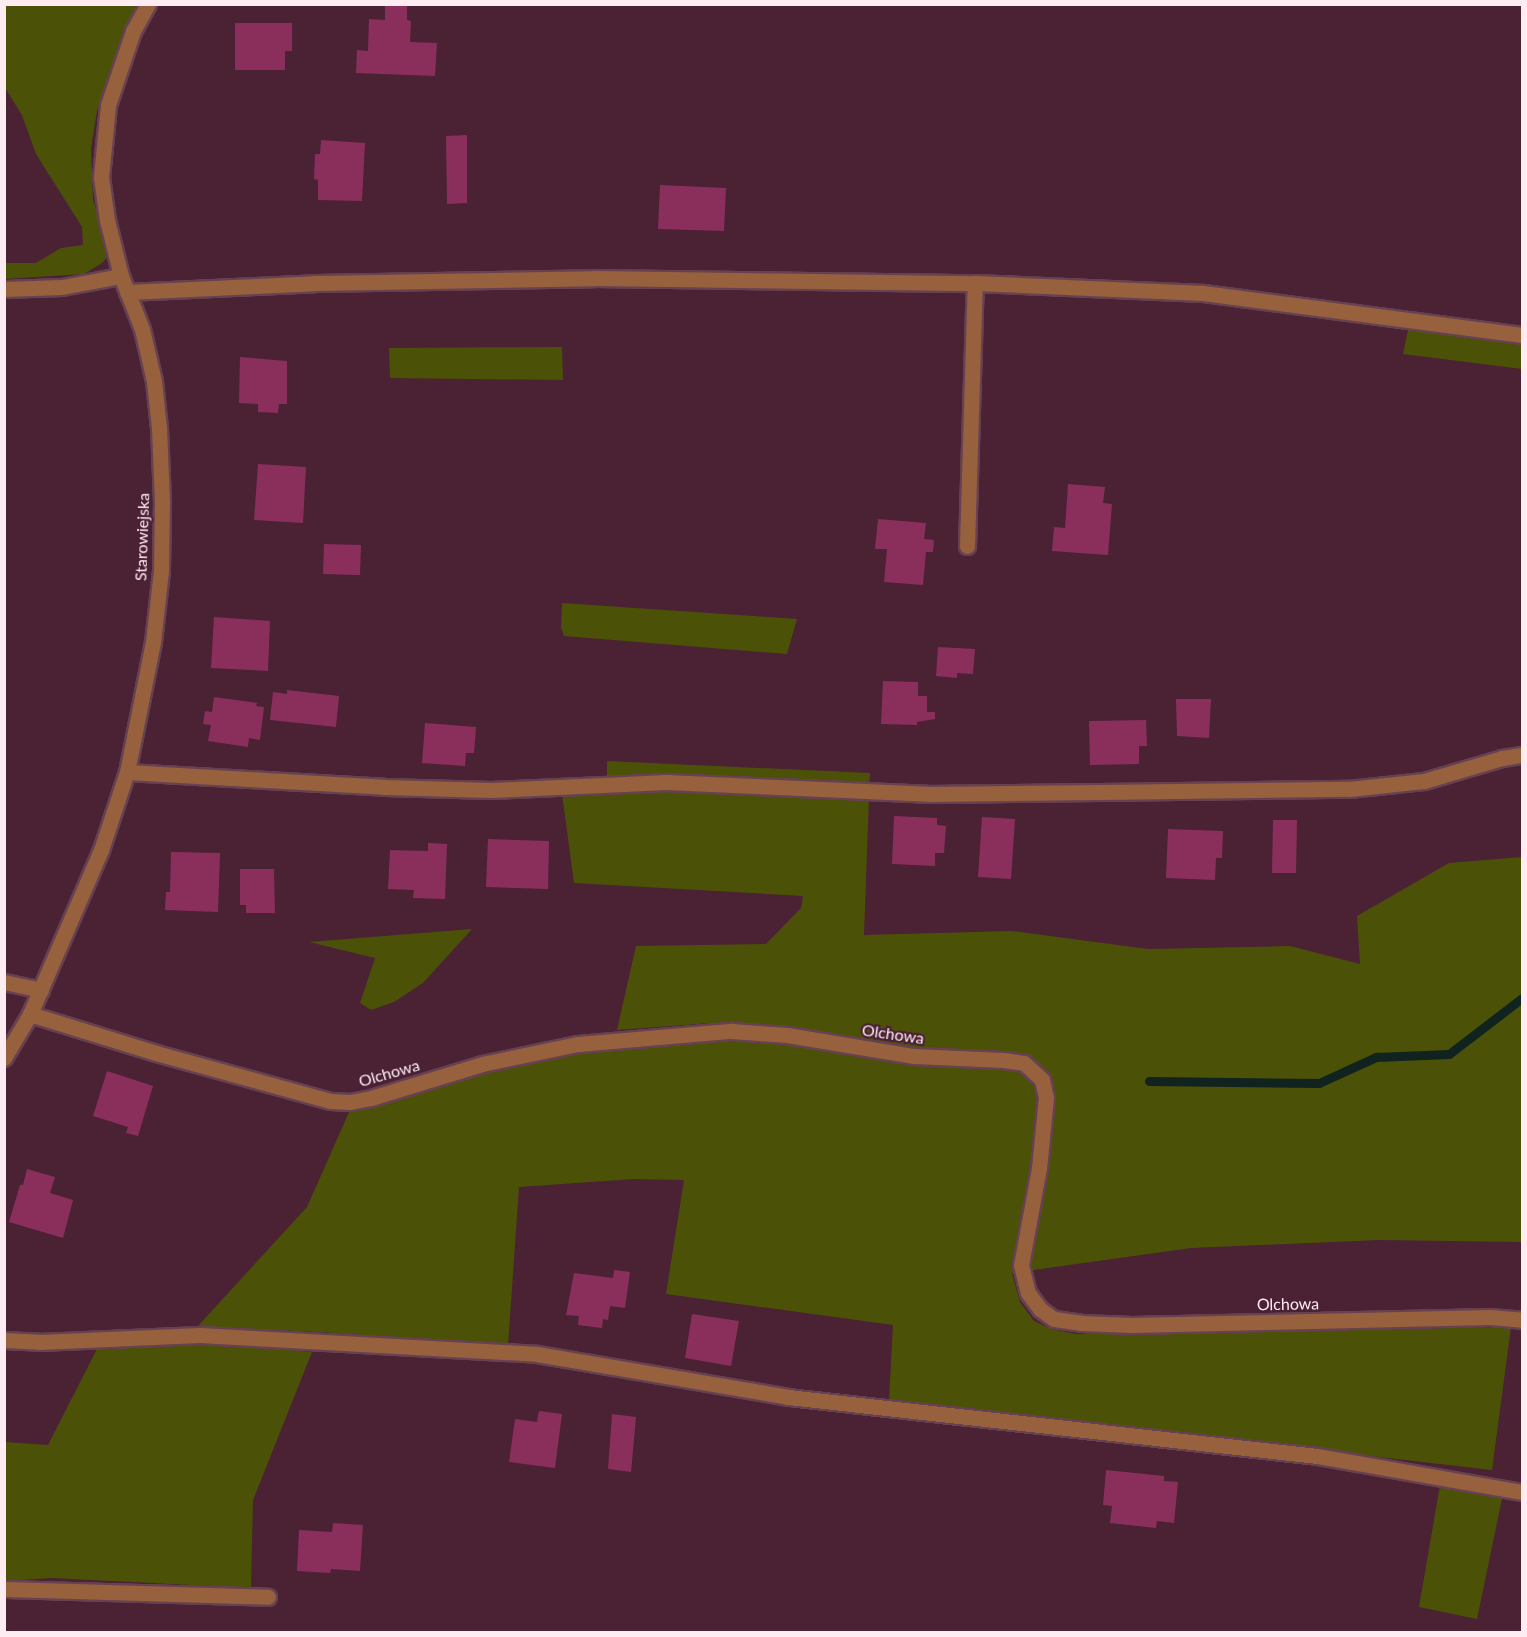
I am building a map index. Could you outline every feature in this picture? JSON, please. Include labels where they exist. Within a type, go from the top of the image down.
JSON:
[{"type":"street","name":"Starowiejska","points":[[4,1058],[30,1014],[93,870],[127,772],[153,642],[161,571],[162,502],[159,428],[154,381],[142,329],[121,276],[106,220],[101,177],[108,105],[120,66],[148,4]]},
{"type":"street","points":[[4,289],[62,287],[121,276]]},
{"type":"street","points":[[127,292],[303,283],[594,278],[975,283],[1203,293],[1522,335]]},
{"type":"street","points":[[967,546],[975,283]]},
{"type":"street","points":[[127,772],[384,787],[490,790],[666,783],[927,794],[1348,789],[1424,781],[1502,758],[1522,755]]},
{"type":"street","points":[[4,982],[41,990]]},
{"type":"street","name":"Olchowa","points":[[30,1014],[156,1053],[330,1101],[350,1102],[371,1098],[482,1064],[568,1046],[731,1031],[787,1035],[914,1056],[1024,1063],[1042,1080],[1046,1097],[1039,1168],[1021,1265],[1028,1293],[1040,1309],[1053,1319],[1081,1323],[1132,1325],[1490,1317],[1522,1320]]},
{"type":"street","points":[[4,1340],[39,1342],[200,1335],[537,1354],[788,1397],[1317,1456],[1522,1492]]},
{"type":"street","points":[[4,1589],[268,1597]]},
{"type":"green space","points":[[5,5],[139,5],[127,24],[97,111],[91,148],[93,199],[110,254],[102,263],[84,274],[5,279],[4,263],[36,263],[61,248],[83,245],[82,227],[36,154],[22,115],[5,88]]},
{"type":"green space","points":[[1409,325],[1522,340],[1522,369],[1403,354]]},
{"type":"green space","points":[[562,347],[563,380],[390,378],[389,348]]},
{"type":"green space","points":[[562,603],[797,619],[787,654],[564,636],[561,627]]},
{"type":"green space","points":[[607,761],[870,773],[869,786],[607,780]]},
{"type":"green space","points":[[667,787],[869,797],[864,935],[1012,931],[1148,949],[1290,946],[1360,964],[1357,916],[1449,863],[1522,857],[1522,1242],[1379,1240],[1191,1248],[1012,1273],[1020,1302],[1034,1321],[1051,1329],[1076,1334],[1511,1327],[1492,1470],[889,1401],[893,1325],[666,1294],[684,1180],[634,1179],[519,1187],[508,1346],[320,1332],[197,1327],[307,1207],[350,1110],[386,1102],[424,1088],[513,1064],[578,1051],[739,1039],[763,1026],[711,1023],[617,1030],[636,946],[766,944],[801,908],[803,896],[574,883],[562,794]]},
{"type":"green space","points":[[472,929],[423,983],[394,1002],[371,1010],[360,1003],[375,958],[309,942]]},
{"type":"green space","points":[[201,1341],[312,1352],[253,1500],[251,1588],[52,1578],[5,1581],[5,1442],[48,1445],[97,1349]]},
{"type":"green space","points":[[1440,1485],[1503,1494],[1477,1619],[1419,1607]]},
{"type":"building","points":[[385,4],[407,4],[407,20],[411,21],[410,42],[437,43],[435,76],[356,73],[357,50],[368,51],[369,19],[385,20]]},
{"type":"building","points":[[235,23],[292,23],[292,51],[285,51],[285,70],[235,70]]},
{"type":"building","points":[[467,135],[467,203],[447,204],[446,136]]},
{"type":"building","points":[[321,140],[365,143],[362,201],[318,200],[318,180],[314,179],[315,154],[320,154]]},
{"type":"building","points":[[660,185],[726,188],[724,231],[658,229]]},
{"type":"building","points":[[240,357],[287,361],[287,404],[279,404],[278,413],[258,412],[258,404],[239,403]]},
{"type":"building","points":[[258,464],[306,467],[303,523],[254,520]]},
{"type":"building","points":[[1068,484],[1105,487],[1103,503],[1112,504],[1108,555],[1052,551],[1054,527],[1065,528]]},
{"type":"building","points":[[878,519],[926,523],[924,539],[934,540],[933,552],[926,552],[923,585],[884,582],[887,549],[875,549]]},
{"type":"building","points":[[324,544],[361,545],[360,575],[323,574]]},
{"type":"building","points":[[214,617],[270,621],[268,671],[211,668]]},
{"type":"building","points":[[938,647],[975,649],[973,674],[957,673],[957,678],[936,676]]},
{"type":"building","points":[[883,681],[918,682],[918,696],[927,696],[927,712],[935,712],[935,719],[917,722],[917,725],[881,724]]},
{"type":"building","points":[[287,690],[339,696],[336,727],[270,720],[273,692],[287,694]]},
{"type":"building","points":[[214,697],[257,703],[256,706],[264,707],[260,740],[249,738],[248,747],[208,741],[211,725],[203,724],[205,711],[212,712]]},
{"type":"building","points":[[1176,699],[1211,699],[1209,738],[1177,736]]},
{"type":"building","points":[[1146,720],[1147,746],[1139,746],[1139,764],[1090,765],[1089,721]]},
{"type":"building","points":[[425,723],[476,727],[474,753],[466,753],[465,766],[422,763]]},
{"type":"building","points":[[894,816],[937,818],[937,825],[946,826],[944,853],[935,853],[935,866],[892,864]]},
{"type":"building","points":[[982,817],[1015,819],[1011,879],[978,877]]},
{"type":"building","points":[[1273,820],[1297,820],[1296,873],[1272,873]]},
{"type":"building","points":[[1168,829],[1223,831],[1222,858],[1216,858],[1215,880],[1166,878]]},
{"type":"building","points":[[488,839],[549,841],[548,889],[486,887]]},
{"type":"building","points":[[428,843],[447,844],[445,899],[413,898],[414,890],[388,889],[390,850],[428,851]]},
{"type":"building","points":[[171,852],[220,853],[218,912],[165,910],[166,892],[170,892]]},
{"type":"building","points":[[240,869],[274,869],[275,913],[246,913],[246,905],[240,905]]},
{"type":"building","points":[[107,1071],[153,1086],[138,1136],[126,1133],[128,1127],[93,1116]]},
{"type":"building","points":[[27,1169],[55,1177],[50,1193],[73,1200],[63,1238],[9,1222]]},
{"type":"building","points":[[614,1270],[630,1272],[625,1308],[610,1306],[608,1320],[603,1319],[602,1328],[578,1325],[579,1316],[566,1315],[574,1273],[613,1278]]},
{"type":"building","points":[[692,1314],[739,1321],[731,1366],[685,1358]]},
{"type":"building","points":[[539,1411],[562,1414],[555,1468],[509,1462],[515,1419],[537,1422]]},
{"type":"building","points":[[612,1414],[636,1417],[631,1472],[608,1469]]},
{"type":"building","points":[[1106,1470],[1164,1476],[1164,1481],[1178,1482],[1174,1523],[1157,1521],[1156,1528],[1110,1523],[1112,1506],[1103,1505]]},
{"type":"building","points":[[333,1523],[363,1525],[360,1571],[331,1569],[330,1573],[297,1571],[299,1530],[332,1532]]},
{"type":"waterway","points":[[1149,1081],[1319,1083],[1376,1057],[1449,1054],[1522,998]]}]
